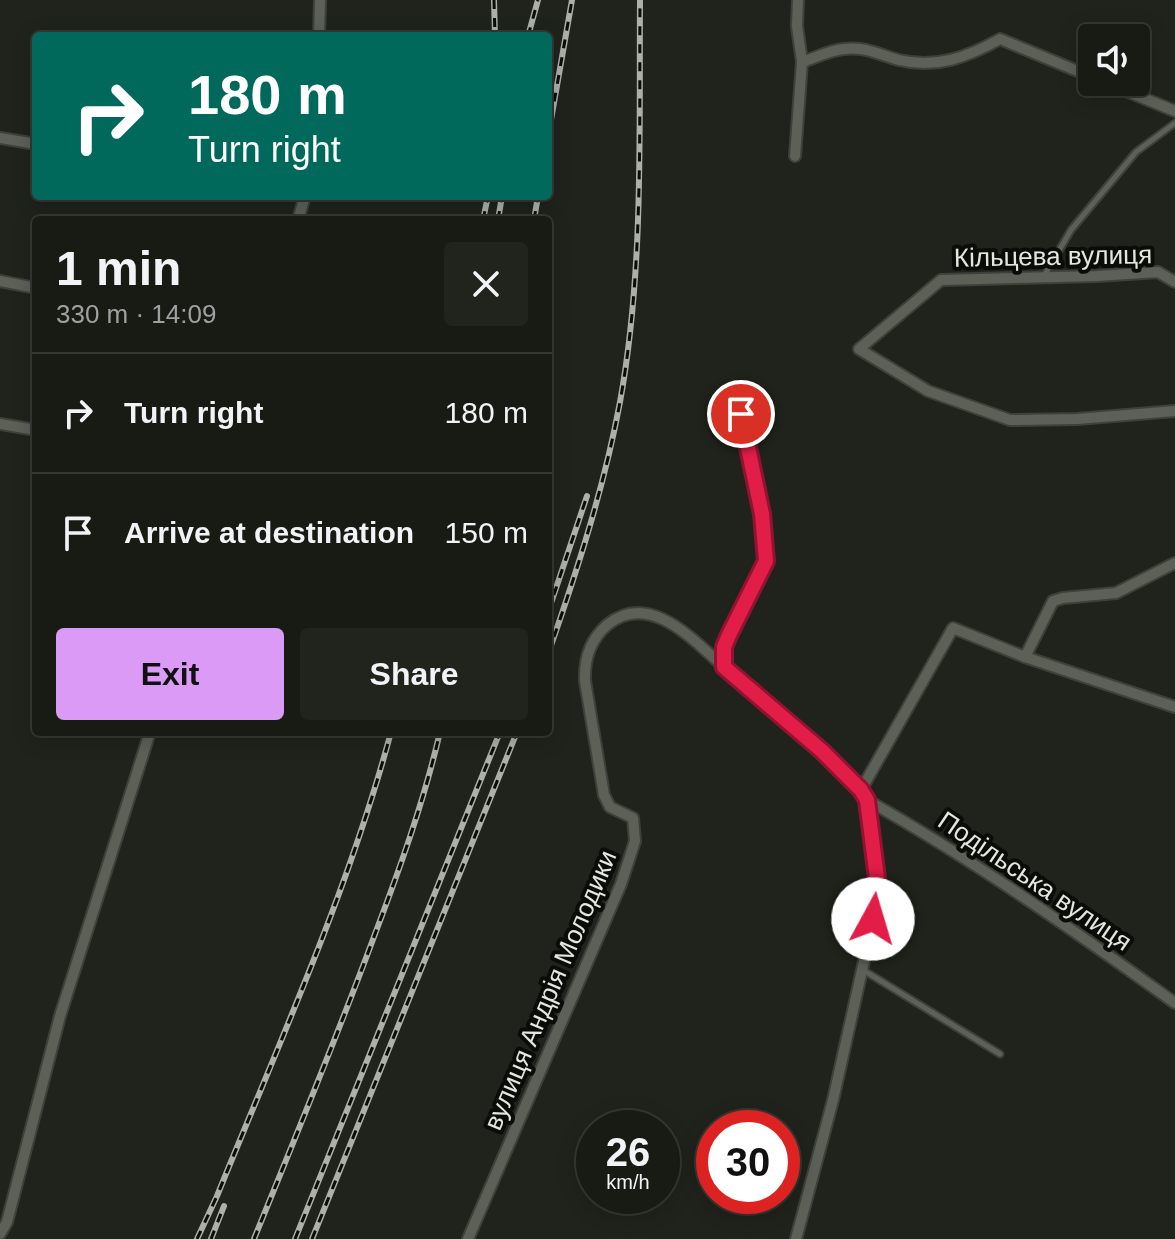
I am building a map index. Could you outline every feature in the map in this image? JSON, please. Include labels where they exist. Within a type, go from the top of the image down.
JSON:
[{"type":"street","points":[[319,32],[320,0]]},
{"type":"street","points":[[795,156],[802,62],[797,26],[798,0]]},
{"type":"street","points":[[802,62],[844,49],[877,51],[899,60],[941,63],[973,54],[1000,39],[1078,71]]},
{"type":"street","points":[[1138,96],[1175,111]]},
{"type":"street","points":[[0,138],[32,143]]},
{"type":"street","name":"Кільцева вулиця","points":[[1175,282],[1158,272],[941,280],[859,349],[928,391],[1010,420],[1077,419],[1175,411]]},
{"type":"street","points":[[0,281],[32,287]]},
{"type":"street","points":[[724,667],[724,647],[766,561],[762,514],[741,414]]},
{"type":"street","points":[[0,424],[32,429]]},
{"type":"street","points":[[1025,657],[1053,601],[1116,593],[1175,563]]},
{"type":"street","name":"вулиця Андрія Молодики","points":[[468,1239],[608,914],[635,841],[633,818],[610,807],[604,795],[585,681],[584,666],[592,642],[601,631],[623,614],[652,614],[683,633],[822,751],[867,800]]},
{"type":"street","points":[[861,790],[953,628],[1025,657],[1175,707]]},
{"type":"street","points":[[0,1234],[7,1222],[60,1016],[149,736]]},
{"type":"street","points":[[796,1239],[833,1100],[879,894],[867,800]]},
{"type":"street","name":"Подільська вулиця","points":[[867,800],[964,857],[1066,924],[1175,1003]]},
{"type":"lane","points":[[1043,277],[1071,230],[1136,152],[1175,123]]},
{"type":"lane","points":[[862,969],[1000,1054]]},
{"type":"railway","points":[[494,0],[495,32]]},
{"type":"railway","points":[[529,32],[538,0]]},
{"type":"railway","points":[[552,114],[572,0]]},
{"type":"railway","points":[[552,642],[598,498],[614,434],[628,352],[639,202],[640,0]]},
{"type":"railway","points":[[484,216],[487,200]]},
{"type":"railway","points":[[499,216],[501,200]]},
{"type":"railway","points":[[535,216],[537,200]]},
{"type":"railway","points":[[552,600],[587,496]]},
{"type":"railway","points":[[197,1239],[333,909],[374,792],[390,736]]},
{"type":"railway","points":[[254,1239],[361,973],[419,809],[439,736]]},
{"type":"railway","points":[[295,1239],[498,736]]},
{"type":"railway","points":[[312,1239],[515,736]]},
{"type":"railway","points":[[211,1239],[224,1206]]},
{"type":"route","points":[[741,414],[762,514],[766,561],[724,647],[724,667],[822,751],[867,800],[879,894],[873,919]]}]
